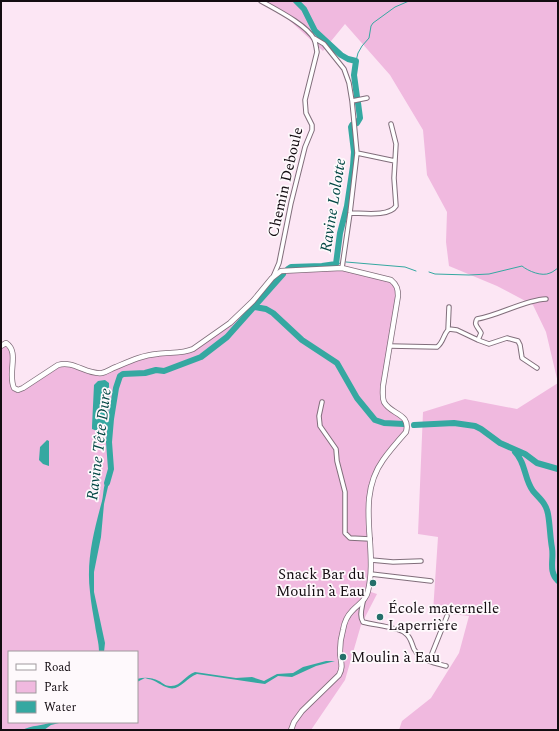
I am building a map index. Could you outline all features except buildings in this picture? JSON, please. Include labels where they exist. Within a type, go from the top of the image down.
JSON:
[{"type":"street","points":[[261,1],[305,28],[314,38],[324,44],[344,69],[349,83],[357,153],[342,268]]},
{"type":"street","name":"Chemin Deboule","points":[[272,278],[279,263],[291,203],[305,147],[312,130],[312,125],[304,107],[307,88],[317,52],[314,38]]},
{"type":"street","points":[[352,101],[367,98]]},
{"type":"street","points":[[350,213],[379,214],[395,208],[396,206],[394,184],[396,144],[391,124]]},
{"type":"street","points":[[357,153],[395,161]]},
{"type":"street","points":[[1,346],[6,343],[11,346],[13,353],[11,380],[14,388],[18,390],[58,365],[70,364],[92,373],[103,372],[144,357],[157,354],[188,352],[220,331],[244,310],[279,272],[342,268],[391,280],[395,283],[398,289],[398,296],[383,386],[383,397],[387,406],[403,417],[407,426],[406,432],[382,462],[373,479],[369,493],[368,507],[371,574],[369,590],[363,602],[360,615],[363,622],[404,631],[410,637],[414,649],[418,654],[428,661],[446,666]]},
{"type":"street","points":[[478,340],[481,333],[476,326],[477,319],[493,316],[534,301],[546,299]]},
{"type":"street","points":[[390,346],[437,347],[442,343],[448,330],[449,307]]},
{"type":"street","points":[[448,330],[457,330],[489,344],[507,338],[518,341],[522,358],[537,368]]},
{"type":"street","points":[[322,402],[319,416],[320,426],[336,449],[337,461],[345,492],[345,533],[350,538],[370,538]]},
{"type":"street","points":[[371,560],[392,562],[422,561]]},
{"type":"street","points":[[371,574],[431,581]]},
{"type":"street","points":[[291,730],[294,722],[302,711],[339,675],[342,669],[340,650],[344,625],[352,611],[363,602]]},
{"type":"street","points":[[428,661],[447,616]]},
{"type":"green space","points":[[264,1],[558,1],[558,383],[546,332],[533,305],[497,286],[449,266],[446,242],[447,212],[427,175],[423,130],[390,75],[345,24],[323,51],[276,8]]},
{"type":"green space","points":[[342,268],[391,280],[398,289],[383,386],[384,402],[403,417],[407,426],[382,462],[369,493],[371,560],[368,591],[377,594],[361,625],[345,680],[311,730],[1,730],[1,346],[11,346],[11,380],[18,390],[64,363],[92,373],[103,373],[137,358],[188,352],[220,331],[279,272]]},
{"type":"green space","points":[[558,383],[558,730],[399,730],[402,721],[431,698],[459,653],[469,616],[433,612],[438,537],[418,534],[423,412],[465,399],[517,409]]},
{"type":"water","points":[[105,380],[109,383],[108,425],[104,431],[97,431],[92,429],[94,385],[98,381]]},
{"type":"water","points":[[47,440],[49,441],[49,466],[43,464],[39,460],[40,447]]},
{"type":"water","points":[[109,476],[110,478],[104,504],[101,537],[94,572],[94,592],[105,643],[104,651],[99,651],[90,596],[89,568],[94,535],[107,478]]},
{"type":"water","points":[[326,661],[335,661],[316,666],[292,677],[278,676],[265,684],[197,674],[177,688],[169,688],[145,678],[156,680],[167,686],[174,686],[195,672],[236,678],[252,677],[264,681],[277,674],[293,673],[303,667]]},
{"type":"water","points":[[145,678],[138,682],[138,679]]},
{"type":"water","points":[[59,723],[51,725],[44,730],[22,730],[30,727]]},
{"type":"waterway","name":"Ravine Lolotte","points":[[296,1],[304,9],[315,31],[341,55],[356,61],[354,75],[357,97]]},
{"type":"waterway","points":[[356,61],[358,53],[369,38],[373,23],[395,7],[409,1]]},
{"type":"waterway","name":"Ravine Lolotte","points":[[357,123],[360,118],[358,103]]},
{"type":"waterway","name":"Ravine Lolotte","points":[[288,269],[291,267],[336,264],[340,233],[347,206],[353,166],[354,152],[352,125]]},
{"type":"waterway","points":[[346,262],[405,267],[416,271]]},
{"type":"waterway","name":"Ravine Lolotte","points":[[336,264],[341,263]]},
{"type":"waterway","points":[[429,272],[435,274],[489,274],[522,266],[539,274],[547,274],[558,268]]},
{"type":"waterway","name":"Ravine Tête Dure","points":[[107,483],[111,469],[109,442],[111,419],[116,388],[120,376],[123,374],[145,373],[156,370],[164,371],[201,357],[227,337],[283,274]]},
{"type":"waterway","name":"Ravine Tête Dure","points":[[255,307],[266,309],[273,313],[302,340],[337,363],[357,398],[375,420],[384,423],[404,424]]},
{"type":"waterway","name":"Ravine Tête Dure","points":[[414,425],[454,423],[475,426],[500,443],[525,454],[537,463],[558,469]]},
{"type":"waterway","points":[[515,452],[519,456],[530,486],[546,507],[549,518],[552,569],[558,581]]},
{"type":"place","name":"Snack Bar du Moulin à Eau","points":[[373,583]]},
{"type":"place","name":"École maternelle Laperrière","points":[[380,617]]},
{"type":"place","name":"Moulin à Eau","points":[[343,657]]}]
